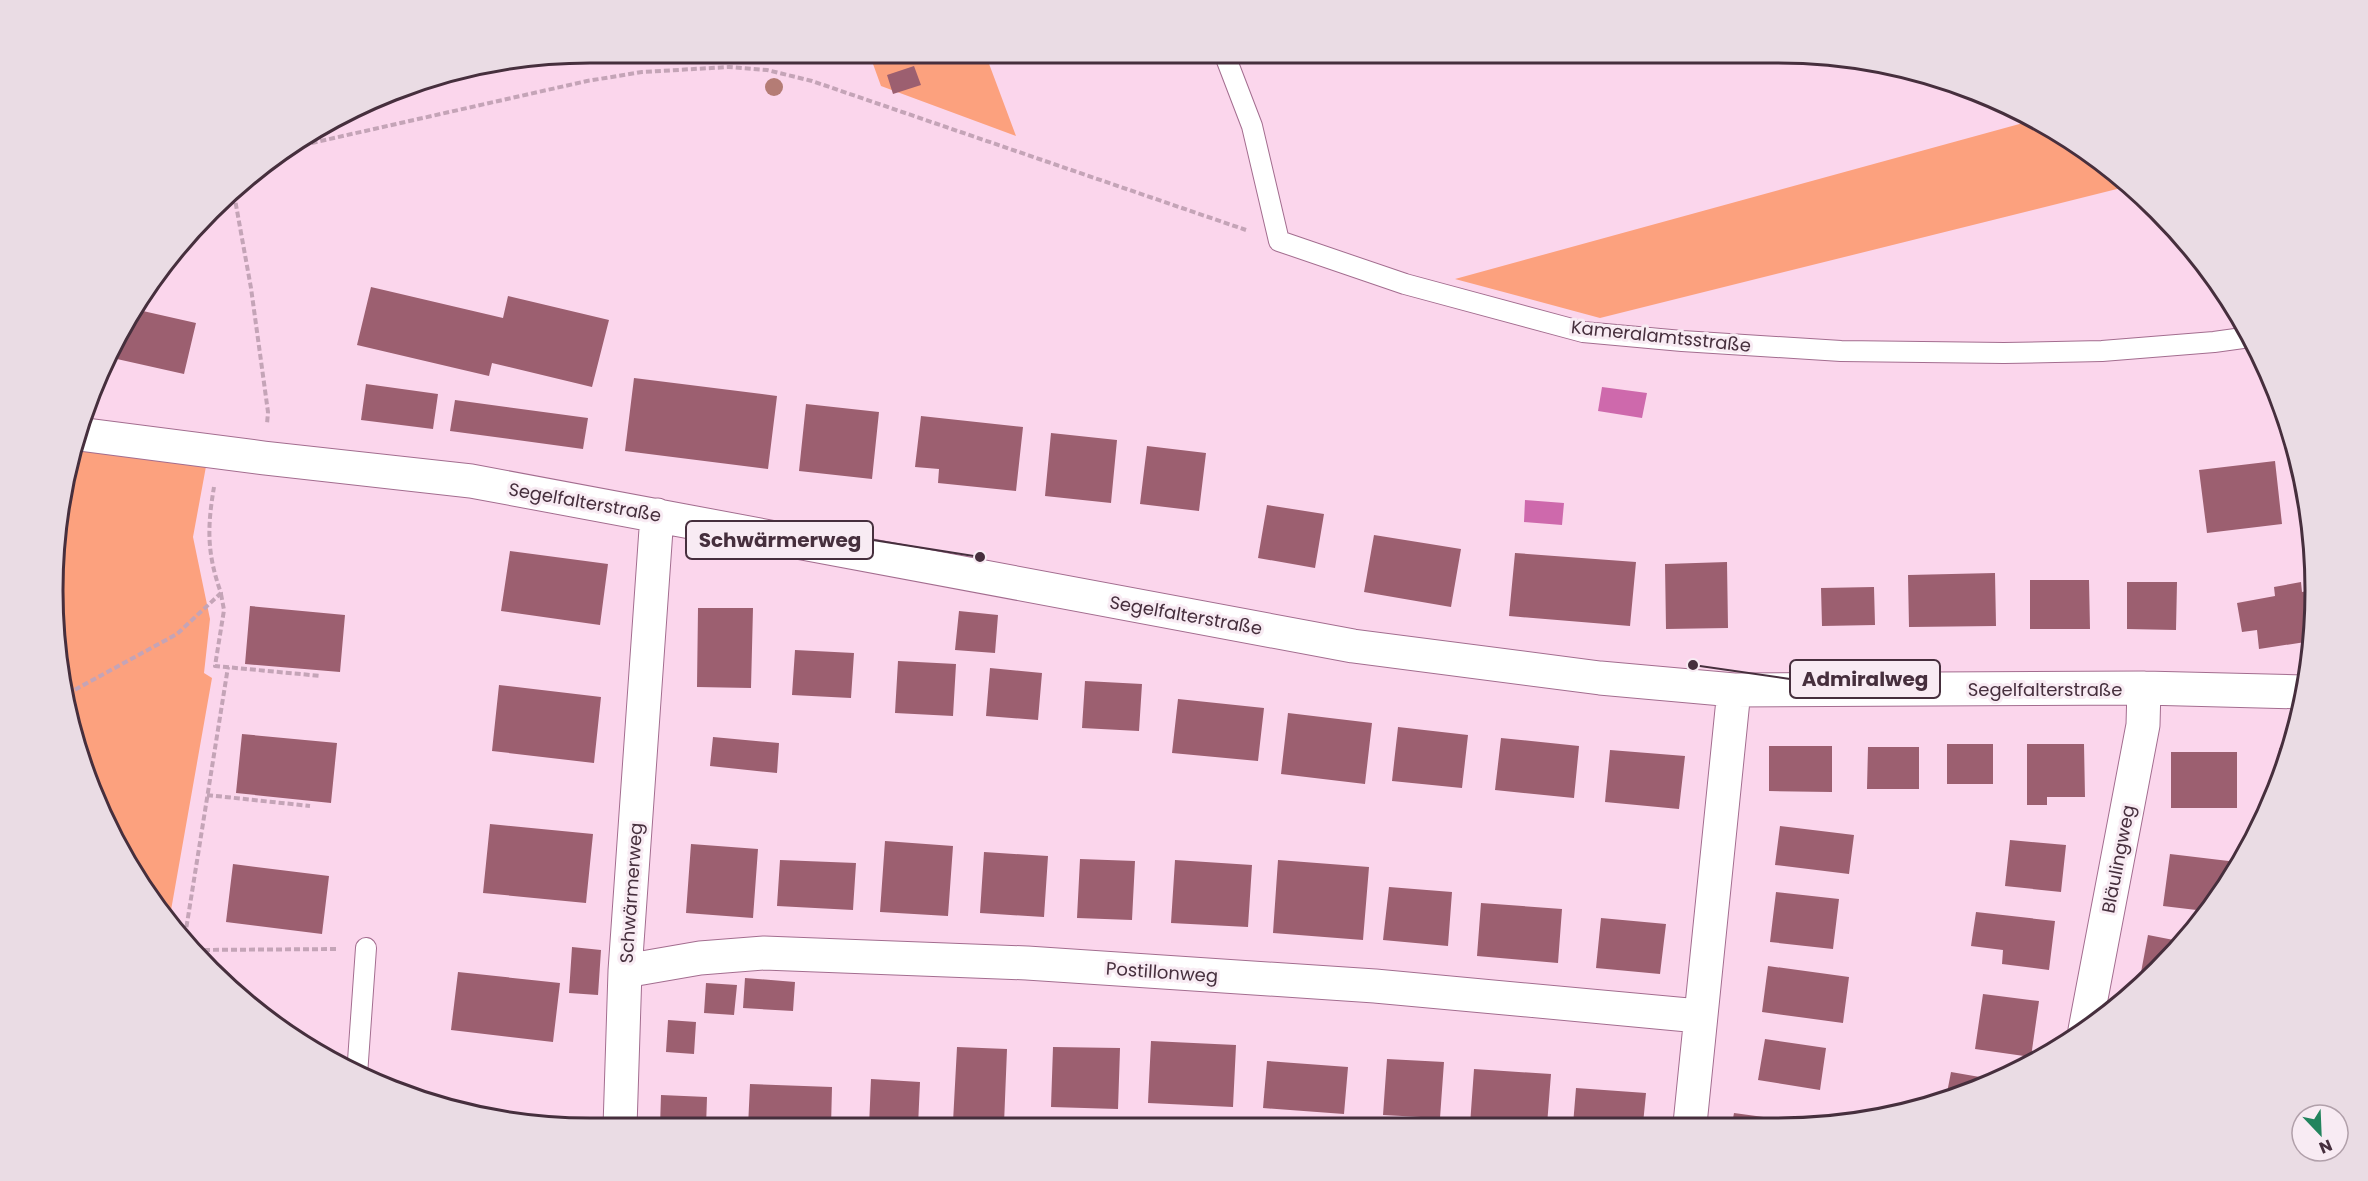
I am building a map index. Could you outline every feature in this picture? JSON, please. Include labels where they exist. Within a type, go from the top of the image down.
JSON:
[{"type":"street","name":"Segelfalterstraße","points":[[87,435],[471,481],[1353,646],[1576,675],[1734,690],[2144,688],[2295,692]]},
{"type":"street","name":"Schwärmerweg","points":[[620,1118],[625,971],[657,515]]},
{"type":"street","name":"Bläulingweg","points":[[2087,1017],[2143,725],[2144,688]]},
{"type":"street","points":[[1690,1118],[1699,1016],[1734,690]]},
{"type":"street","name":"Postillonweg","points":[[625,971],[700,958],[764,953],[1027,963],[1375,986],[1699,1016]]},
{"type":"lane","points":[[1228,63],[1252,126],[1279,241]]},
{"type":"lane","name":"Kameralamtsstraße","points":[[1279,241],[1405,284],[1583,332],[1841,351],[2102,351],[2240,338]]},
{"type":"lane","points":[[358,1064],[366,948]]},
{"type":"path","points":[[312,143],[587,81],[679,69],[729,67],[767,70],[812,81],[1279,241]]},
{"type":"path","points":[[235,201],[251,288],[268,412],[264,458]]},
{"type":"path","points":[[221,452],[208,534],[213,570],[225,610],[215,666],[321,676]]},
{"type":"path","points":[[73,691],[177,634],[221,593]]},
{"type":"path","points":[[186,929],[228,667]]},
{"type":"path","points":[[207,795],[310,806]]},
{"type":"path","points":[[205,950],[366,948]]},
{"type":"shaded area","points":[[873,63],[989,63],[1016,136],[881,86]]},
{"type":"shaded area","points":[[2022,123],[2071,152],[2119,189],[1600,318],[1455,279]]},
{"type":"shaded area","points":[[1602,387],[1647,393],[1642,418],[1598,411]]},
{"type":"shaded area","points":[[83,447],[207,461],[193,537],[210,619],[204,673],[212,678],[171,911],[152,884],[117,824],[91,760],[73,693],[64,625],[64,556],[73,488]]},
{"type":"shaded area","points":[[1525,500],[1564,503],[1562,525],[1524,522]]},
{"type":"building","points":[[914,66],[921,85],[893,94],[887,75]]},
{"type":"building","points":[[371,287],[503,318],[508,296],[609,320],[592,387],[492,363],[489,376],[357,345]]},
{"type":"building","points":[[144,311],[196,323],[184,374],[116,359]]},
{"type":"building","points":[[634,378],[777,396],[768,469],[625,451]]},
{"type":"building","points":[[366,384],[438,394],[433,429],[361,420]]},
{"type":"building","points":[[455,400],[588,418],[583,449],[450,431]]},
{"type":"building","points":[[806,404],[879,412],[872,479],[799,471]]},
{"type":"building","points":[[921,416],[1023,427],[1016,491],[938,483],[939,469],[915,467]]},
{"type":"building","points":[[1051,433],[1117,440],[1111,503],[1045,496]]},
{"type":"building","points":[[1147,446],[1206,453],[1199,511],[1140,504]]},
{"type":"building","points":[[2275,461],[2282,524],[2207,533],[2199,470]]},
{"type":"building","points":[[1267,505],[1324,514],[1315,568],[1258,558]]},
{"type":"building","points":[[1374,535],[1461,549],[1451,607],[1364,592]]},
{"type":"building","points":[[510,551],[608,564],[600,625],[501,611]]},
{"type":"building","points":[[1515,553],[1636,562],[1630,626],[1509,616]]},
{"type":"building","points":[[1727,562],[1728,628],[1666,629],[1665,564]]},
{"type":"building","points":[[1995,573],[1996,626],[1909,627],[1908,575]]},
{"type":"building","points":[[2030,580],[2089,580],[2090,629],[2030,629]]},
{"type":"building","points":[[2127,582],[2177,582],[2176,630],[2127,629]]},
{"type":"building","points":[[2301,582],[2302,592],[2305,591],[2302,643],[2259,649],[2257,630],[2242,632],[2237,603],[2275,596],[2274,587]]},
{"type":"building","points":[[1874,587],[1875,625],[1822,626],[1821,588]]},
{"type":"building","points":[[250,606],[345,615],[340,672],[245,664]]},
{"type":"building","points":[[698,608],[753,608],[751,688],[697,687]]},
{"type":"building","points":[[959,611],[998,615],[995,653],[955,650]]},
{"type":"building","points":[[795,650],[854,653],[851,698],[792,695]]},
{"type":"building","points":[[898,661],[956,664],[953,716],[895,713]]},
{"type":"building","points":[[990,668],[1042,673],[1038,720],[986,716]]},
{"type":"building","points":[[1085,681],[1142,684],[1139,731],[1082,728]]},
{"type":"building","points":[[499,685],[601,697],[594,763],[492,751]]},
{"type":"building","points":[[1178,699],[1264,708],[1258,761],[1172,753]]},
{"type":"building","points":[[1288,713],[1372,723],[1365,784],[1281,774]]},
{"type":"building","points":[[1398,727],[1468,735],[1462,788],[1392,781]]},
{"type":"building","points":[[242,734],[337,743],[331,803],[236,793]]},
{"type":"building","points":[[713,737],[779,743],[777,773],[710,766]]},
{"type":"building","points":[[1501,738],[1579,746],[1574,798],[1495,790]]},
{"type":"building","points":[[1947,744],[1993,744],[1993,784],[1947,784]]},
{"type":"building","points":[[2027,744],[2084,744],[2085,797],[2047,797],[2047,805],[2027,805]]},
{"type":"building","points":[[1769,746],[1832,746],[1832,792],[1769,791]]},
{"type":"building","points":[[1868,747],[1919,747],[1919,789],[1867,789]]},
{"type":"building","points":[[1610,750],[1685,756],[1679,809],[1605,802]]},
{"type":"building","points":[[2171,752],[2237,752],[2237,808],[2171,808]]},
{"type":"building","points":[[490,824],[593,834],[586,903],[483,893]]},
{"type":"building","points":[[1780,826],[1854,835],[1849,874],[1775,865]]},
{"type":"building","points":[[2010,840],[2066,845],[2061,892],[2005,886]]},
{"type":"building","points":[[885,841],[953,846],[948,916],[880,912]]},
{"type":"building","points":[[691,844],[758,849],[753,918],[686,913]]},
{"type":"building","points":[[984,852],[1048,856],[1044,917],[980,913]]},
{"type":"building","points":[[2170,854],[2230,861],[2197,910],[2163,906]]},
{"type":"building","points":[[1080,859],[1135,861],[1132,920],[1077,918]]},
{"type":"building","points":[[780,860],[856,863],[853,910],[777,906]]},
{"type":"building","points":[[1175,860],[1252,865],[1248,927],[1171,923]]},
{"type":"building","points":[[1278,860],[1369,867],[1363,940],[1273,933]]},
{"type":"building","points":[[233,864],[329,876],[322,934],[226,922]]},
{"type":"building","points":[[1389,887],[1452,892],[1448,946],[1383,940]]},
{"type":"building","points":[[1776,892],[1839,899],[1833,949],[1770,942]]},
{"type":"building","points":[[1481,903],[1562,909],[1558,963],[1477,956]]},
{"type":"building","points":[[1976,912],[2055,921],[2049,970],[2002,964],[2003,950],[1971,946]]},
{"type":"building","points":[[1601,918],[1666,924],[1660,974],[1596,968]]},
{"type":"building","points":[[2148,935],[2172,940],[2150,963],[2141,971]]},
{"type":"building","points":[[572,947],[601,950],[598,995],[569,993]]},
{"type":"building","points":[[1768,966],[1849,977],[1843,1023],[1762,1012]]},
{"type":"building","points":[[458,972],[560,983],[553,1042],[451,1030]]},
{"type":"building","points":[[745,978],[795,982],[793,1011],[743,1008]]},
{"type":"building","points":[[706,983],[737,985],[734,1015],[704,1013]]},
{"type":"building","points":[[1983,994],[2039,1001],[2032,1052],[2025,1056],[1975,1049]]},
{"type":"building","points":[[668,1020],[696,1022],[694,1054],[666,1052]]},
{"type":"building","points":[[1765,1039],[1826,1048],[1820,1090],[1758,1080]]},
{"type":"building","points":[[1151,1041],[1236,1045],[1233,1107],[1148,1103]]},
{"type":"building","points":[[957,1047],[1007,1049],[1004,1118],[953,1118]]},
{"type":"building","points":[[1053,1047],[1120,1048],[1118,1109],[1051,1107]]},
{"type":"building","points":[[1387,1059],[1444,1062],[1440,1118],[1383,1115]]},
{"type":"building","points":[[1267,1061],[1348,1067],[1344,1114],[1263,1108]]},
{"type":"building","points":[[1474,1069],[1551,1074],[1548,1118],[1470,1118]]},
{"type":"building","points":[[1951,1072],[1981,1077],[1979,1078],[1948,1090]]},
{"type":"building","points":[[871,1079],[920,1082],[918,1118],[869,1118]]},
{"type":"building","points":[[750,1084],[832,1087],[831,1118],[748,1118]]},
{"type":"building","points":[[1576,1088],[1646,1093],[1644,1118],[1574,1118]]},
{"type":"building","points":[[661,1095],[707,1097],[706,1118],[660,1118]]},
{"type":"building","points":[[1734,1113],[1772,1118],[1733,1118]]},
{"type":"place","name":"Schwärmerweg","points":[[980,557]]},
{"type":"place","name":"Admiralweg","points":[[1693,665]]}]
